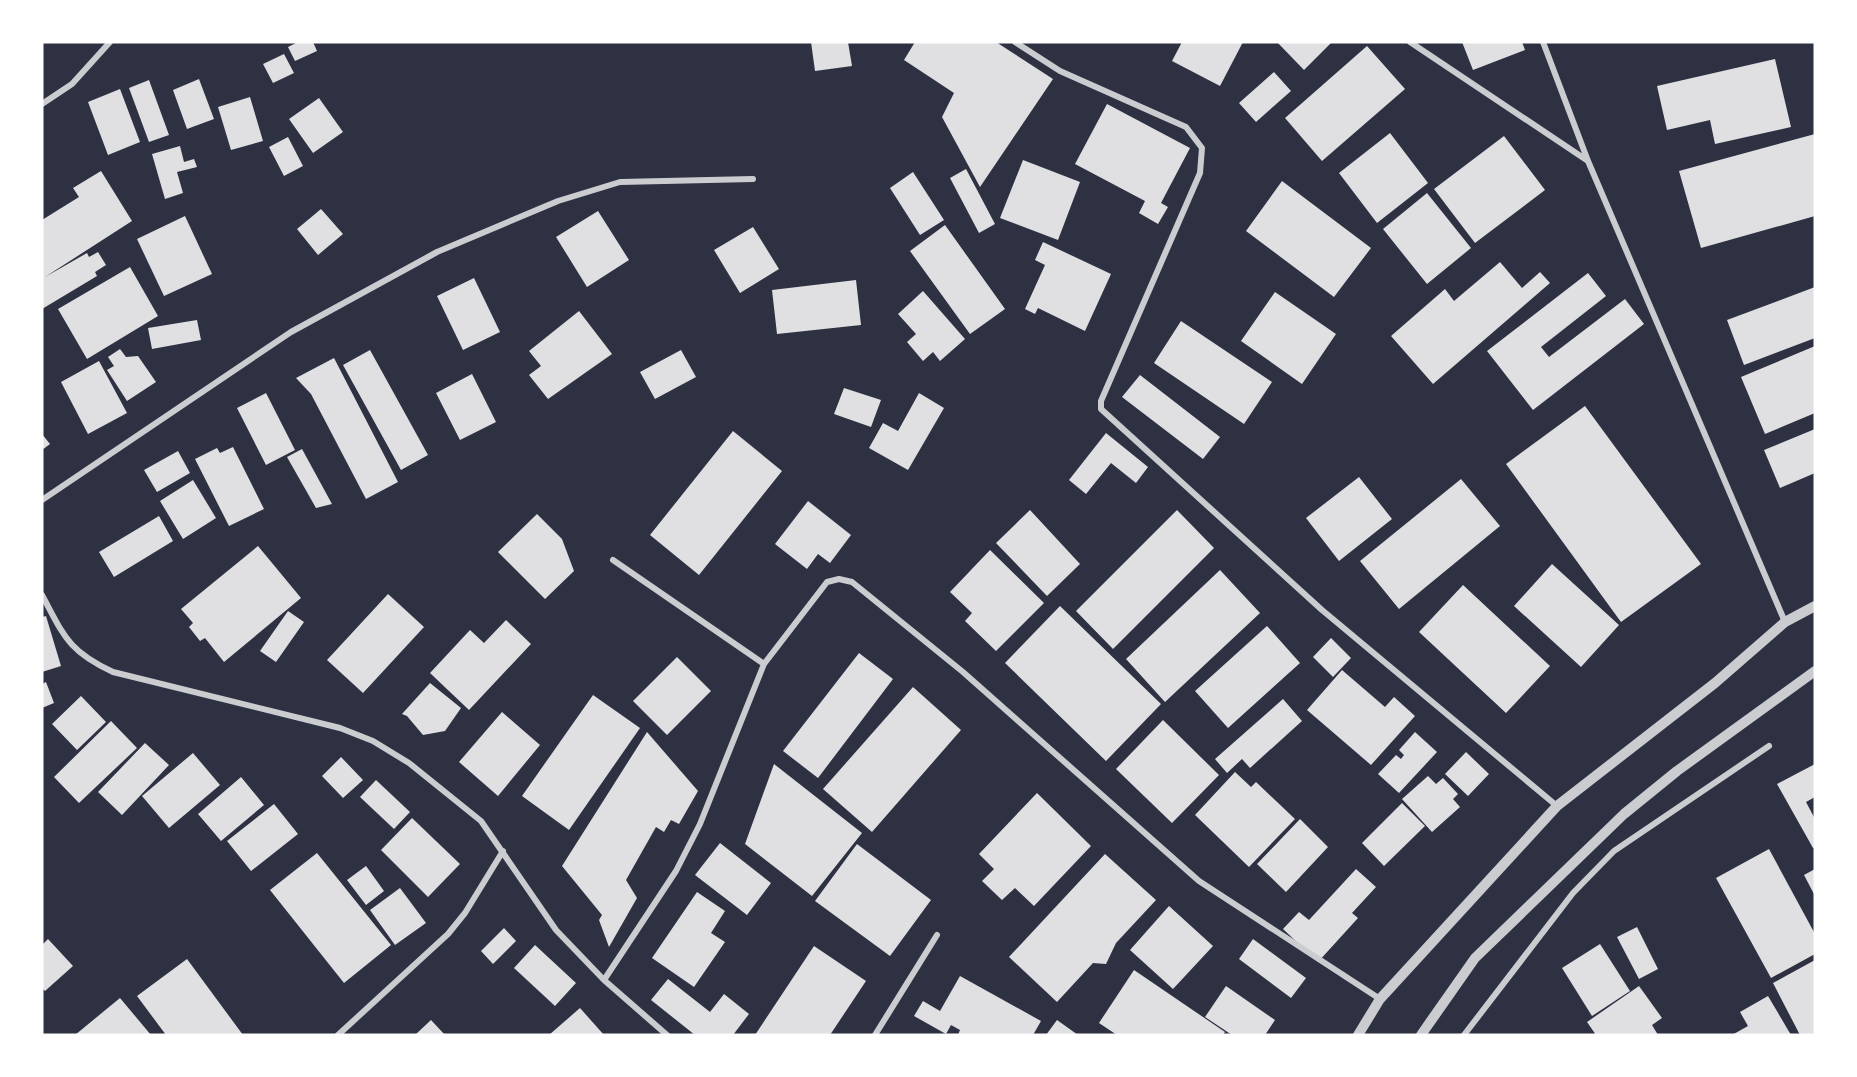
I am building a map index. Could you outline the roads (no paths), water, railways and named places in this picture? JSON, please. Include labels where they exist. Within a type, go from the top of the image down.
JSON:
[{"type":"street","points":[[42,104],[72,84],[110,42]]},
{"type":"street","points":[[1015,42],[1060,71],[1186,127],[1202,148],[1200,173],[1101,401],[1101,409],[1322,610],[1557,806]]},
{"type":"street","points":[[1410,42],[1588,161]]},
{"type":"street","points":[[1543,42],[1588,161],[1785,622]]},
{"type":"street","points":[[42,500],[291,332],[437,252],[558,201],[620,182],[753,179]]},
{"type":"street","points":[[613,561],[764,664]]},
{"type":"street","points":[[604,980],[676,870],[700,824],[764,664],[827,582],[839,579],[852,582],[963,672],[1199,881],[1380,999]]},
{"type":"street","points":[[42,595],[66,639],[86,659],[112,672],[340,728],[373,741],[409,763],[481,821],[556,930],[604,980],[667,1035]]},
{"type":"street","points":[[1358,1035],[1380,999],[1557,806],[1715,683],[1785,622],[1815,606]]},
{"type":"street","points":[[1420,1035],[1475,958],[1624,814],[1677,771],[1815,671]]},
{"type":"street","points":[[1464,1035],[1573,893],[1614,851],[1769,746]]},
{"type":"street","points":[[338,1035],[448,934],[465,913],[503,851]]},
{"type":"street","points":[[875,1035],[937,935]]}]
